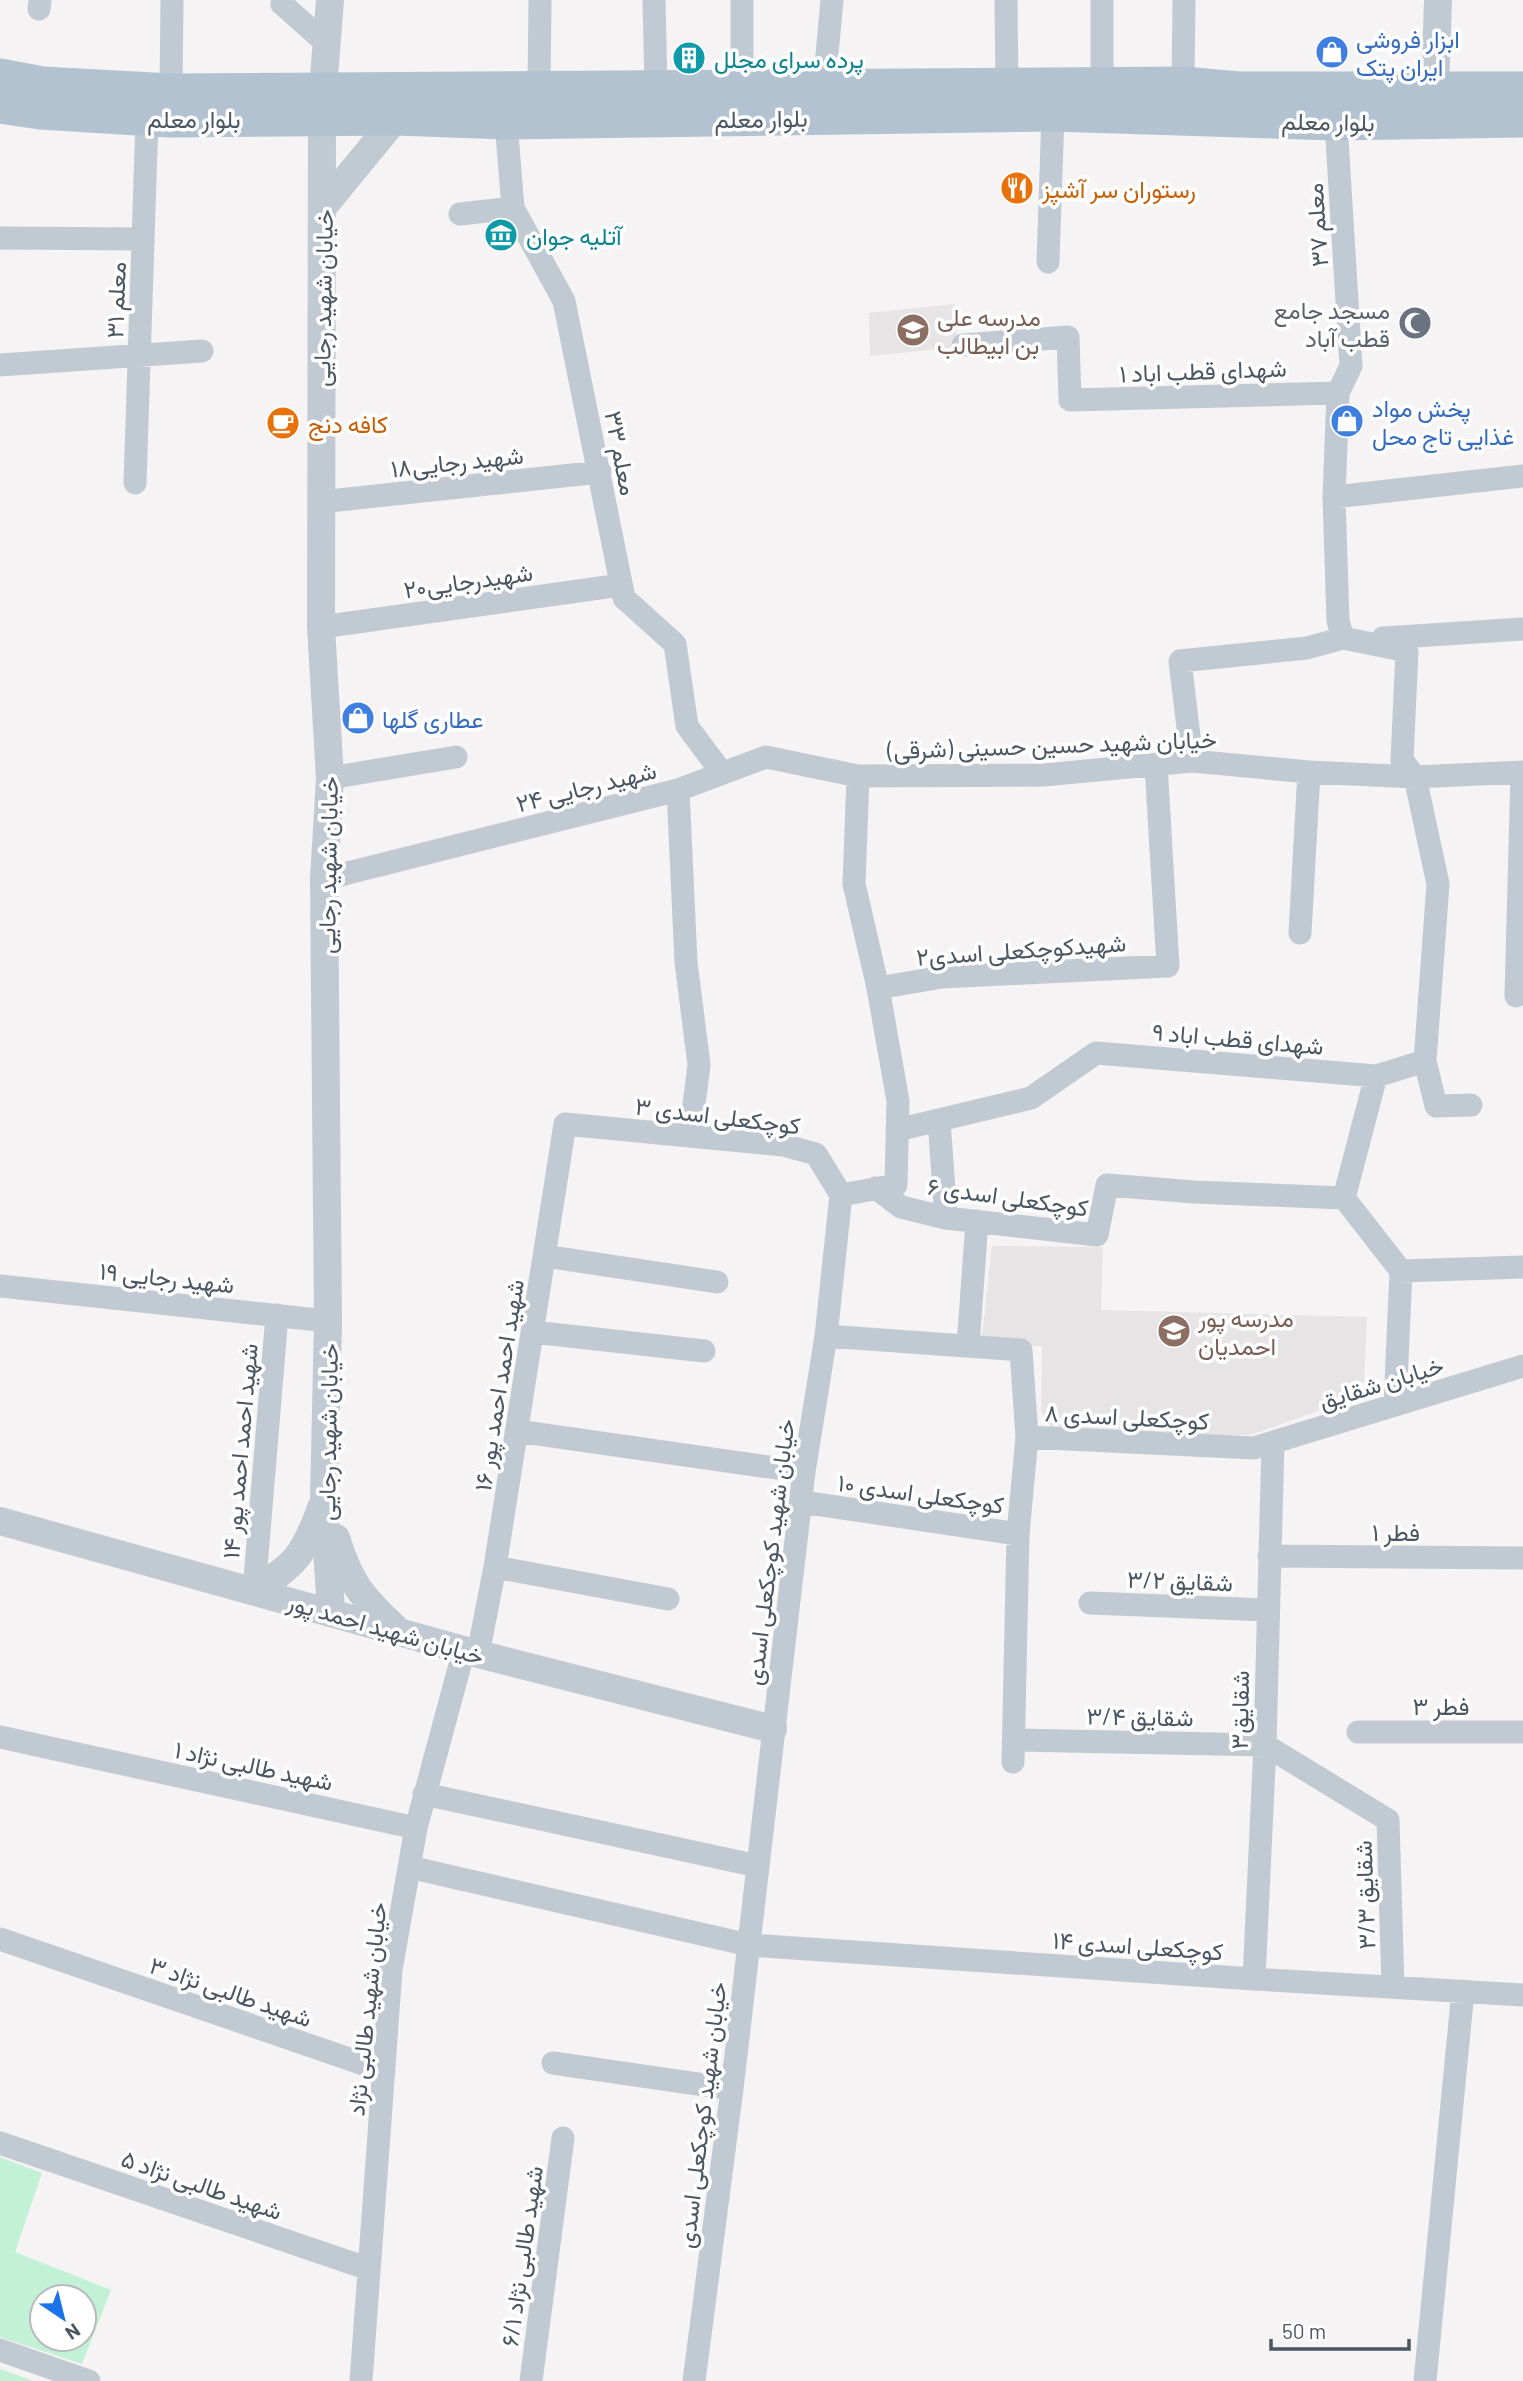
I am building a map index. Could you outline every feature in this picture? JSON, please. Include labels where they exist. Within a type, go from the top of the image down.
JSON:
[{"type":"main road","name":"بلوار معلم","points":[[0,76],[43,84],[171,91],[323,104],[396,118],[506,122],[1053,114],[1241,104],[1435,89],[1523,89]]},
{"type":"main road","name":"بلوار معلم","points":[[0,106],[40,112],[147,119],[539,88],[1183,85],[1241,104],[1336,122],[1523,120]]},
{"type":"street","points":[[171,91],[172,0]]},
{"type":"street","points":[[283,0],[282,5],[327,44]]},
{"type":"street","name":"خیابان شهید رجایی","points":[[330,0],[323,104],[320,502],[321,627],[330,778],[324,879],[328,1321],[324,1499],[331,1612]]},
{"type":"street","points":[[539,88],[540,0]]},
{"type":"street","points":[[654,0],[656,88]]},
{"type":"street","points":[[742,0],[742,87]]},
{"type":"street","points":[[824,87],[832,0]]},
{"type":"street","points":[[1006,0],[1007,86]]},
{"type":"street","points":[[1102,0],[1102,85]]},
{"type":"street","points":[[1183,85],[1184,0]]},
{"type":"street","points":[[1435,89],[1438,0]]},
{"type":"street","points":[[1048,261],[1053,114]]},
{"type":"street","points":[[323,207],[396,118]]},
{"type":"street","name":"معلم ۳۱","points":[[135,482],[147,119]]},
{"type":"street","name":"معلم ۳۳","points":[[506,122],[513,208],[564,301],[624,598],[675,644],[687,726],[722,773]]},
{"type":"street","name":"معلم ۳۷","points":[[1336,122],[1351,366],[1338,393]]},
{"type":"street","points":[[460,214],[513,208]]},
{"type":"street","points":[[0,238],[143,239]]},
{"type":"street","name":"شهدای قطب اباد ۱","points":[[963,345],[1068,337],[1070,400],[1338,393]]},
{"type":"street","points":[[0,365],[202,351]]},
{"type":"street","points":[[1338,393],[1334,498],[1336,598],[1338,621],[1347,639]]},
{"type":"street","name":"شهید رجایی۱۸","points":[[320,502],[600,472]]},
{"type":"street","points":[[1334,498],[1523,476]]},
{"type":"street","name":"شهیدرجایی۲۰","points":[[321,627],[621,585]]},
{"type":"street","points":[[1192,761],[1180,661],[1307,648],[1347,639],[1523,629]]},
{"type":"street","points":[[1347,639],[1407,651],[1402,760],[1415,777],[1438,884],[1425,1061],[1436,1106],[1471,1105]]},
{"type":"street","points":[[330,778],[456,757]]},
{"type":"street","name":"شهید رجایی ۲۴","points":[[324,879],[678,790],[766,757],[858,776]]},
{"type":"street","name":"خیابان شهید حسین حسینی (شرقی)","points":[[858,776],[1044,775],[1192,761],[1309,772],[1415,777],[1522,772]]},
{"type":"street","name":"شهیدکوچکعلی اسدی۲","points":[[878,988],[942,977],[1168,967],[1156,765]]},
{"type":"street","points":[[1300,933],[1309,772]]},
{"type":"street","points":[[1516,996],[1522,772]]},
{"type":"street","points":[[841,1195],[895,1185],[898,1101],[878,988],[854,884],[858,776]]},
{"type":"street","points":[[678,790],[687,962],[699,1065],[690,1136]]},
{"type":"street","name":"شهدای قطب اباد ۹","points":[[939,1120],[1031,1098],[1096,1053],[1376,1076]]},
{"type":"street","points":[[1395,1405],[1401,1271],[1344,1198],[1376,1076],[1425,1061]]},
{"type":"street","points":[[897,1129],[939,1120],[946,1218]]},
{"type":"street","name":"کوچکعلی اسدی ۳","points":[[565,1124],[783,1145],[816,1154],[841,1195]]},
{"type":"street","name":"شهید احمد احمد پور ۱۶","points":[[471,1652],[495,1567],[565,1124]]},
{"type":"street","name":"کوچکعلی اسدی ۶","points":[[876,1188],[901,1207],[946,1218],[1097,1235],[1107,1185],[1194,1192],[1344,1198]]},
{"type":"street","name":"خیابان شهید کوچکعلی اسدی","points":[[694,2381],[732,2090],[804,1472],[826,1336],[841,1195]]},
{"type":"street","points":[[968,1346],[977,1221]]},
{"type":"street","points":[[545,1256],[717,1282]]},
{"type":"street","points":[[1401,1271],[1523,1267]]},
{"type":"street","name":"شهید رجایی ۱۹","points":[[0,1286],[328,1321]]},
{"type":"street","name":"شهید احمد احمد پور ۱۴","points":[[254,1591],[277,1315]]},
{"type":"street","points":[[533,1332],[704,1351]]},
{"type":"street","name":"کوچکعلی اسدی ۸","points":[[826,1336],[1021,1350],[1027,1437],[1263,1446]]},
{"type":"street","name":"خیابان شقایق","points":[[1263,1446],[1523,1366]]},
{"type":"street","points":[[517,1431],[804,1472]]},
{"type":"street","name":"کوچکعلی اسدی ۱۰","points":[[802,1502],[1018,1534],[1027,1437]]},
{"type":"street","name":"شقایق۳","points":[[1254,1979],[1265,1745],[1269,1556],[1263,1446]]},
{"type":"street","points":[[254,1591],[298,1558],[311,1537],[324,1499]]},
{"type":"street","points":[[324,1499],[346,1570],[369,1604],[397,1630]]},
{"type":"street","name":"خیابان شهید احمد پور","points":[[0,1521],[471,1652],[773,1730]]},
{"type":"street","name":"شقایق ۳/۴","points":[[1018,1534],[1013,1751],[1265,1745]]},
{"type":"street","name":"فطر ۱","points":[[1269,1556],[1523,1558]]},
{"type":"street","points":[[495,1567],[668,1599]]},
{"type":"street","name":"شقایق ۳/۲","points":[[1090,1603],[1267,1610]]},
{"type":"street","name":"خیابان شهید طالبی نژاد","points":[[361,2381],[391,1970],[424,1794],[471,1652]]},
{"type":"street","name":"فطر ۳","points":[[1358,1732],[1523,1732]]},
{"type":"street","name":"شهید طالبی نژاد ۱","points":[[0,1737],[416,1828]]},
{"type":"street","name":"شقایق ۳/۳","points":[[1265,1745],[1388,1820],[1393,1987]]},
{"type":"street","points":[[424,1794],[758,1866]]},
{"type":"street","name":"کوچکعلی اسدی ۱۴","points":[[410,1867],[749,1945],[1523,1995]]},
{"type":"street","name":"شهید طالبی نژاد ۳","points":[[0,1939],[384,2071]]},
{"type":"street","points":[[1425,2381],[1463,1991]]},
{"type":"street","points":[[553,2063],[732,2090]]},
{"type":"street","name":"شهید طالبی نژاد ۶/۱","points":[[531,2381],[563,2138]]},
{"type":"street","name":"شهید طالبی نژاد ۵","points":[[8,2146],[369,2269]]},
{"type":"street","points":[[0,2350],[89,2381]]},
{"type":"shaded area","name":"مدرسه علی بن ابیطالب","points":[[955,304],[957,347],[870,356],[869,313]]},
{"type":"shaded area","name":"مدرسه پور احمدیان","points":[[992,1246],[1103,1247],[1101,1310],[1367,1317],[1364,1382],[1341,1403],[1250,1435],[1057,1438],[1041,1411],[1042,1346],[981,1347]]},
{"type":"green space","points":[[0,2157],[42,2173],[15,2252],[93,2283],[28,2283],[28,2346],[0,2337]]},
{"type":"green space","points":[[98,2285],[111,2290],[98,2323]]},
{"type":"green space","points":[[49,2353],[86,2353],[82,2364]]},
{"type":"green space","points":[[0,2369],[34,2381],[0,2381]]},
{"type":"place","name":"ابزار فروشی ایران پتک","points":[[1332,52]]},
{"type":"place","name":"پرده سرای مجلل","points":[[689,58]]},
{"type":"place","name":"رستوران سر آشپز","points":[[1017,188]]},
{"type":"place","name":"آتلیه جوان","points":[[501,235]]},
{"type":"place","name":"مسجد جامع قطب آباد","points":[[1415,323]]},
{"type":"place","name":"مدرسه علی بن ابیطالب","points":[[913,330]]},
{"type":"place","name":"پخش مواد غذایی تاج محل","points":[[1347,421]]},
{"type":"place","name":"کافه دنج","points":[[283,423]]},
{"type":"place","name":"عطاری گلها","points":[[358,718]]},
{"type":"place","name":"مدرسه پور احمدیان","points":[[1174,1331]]}]
